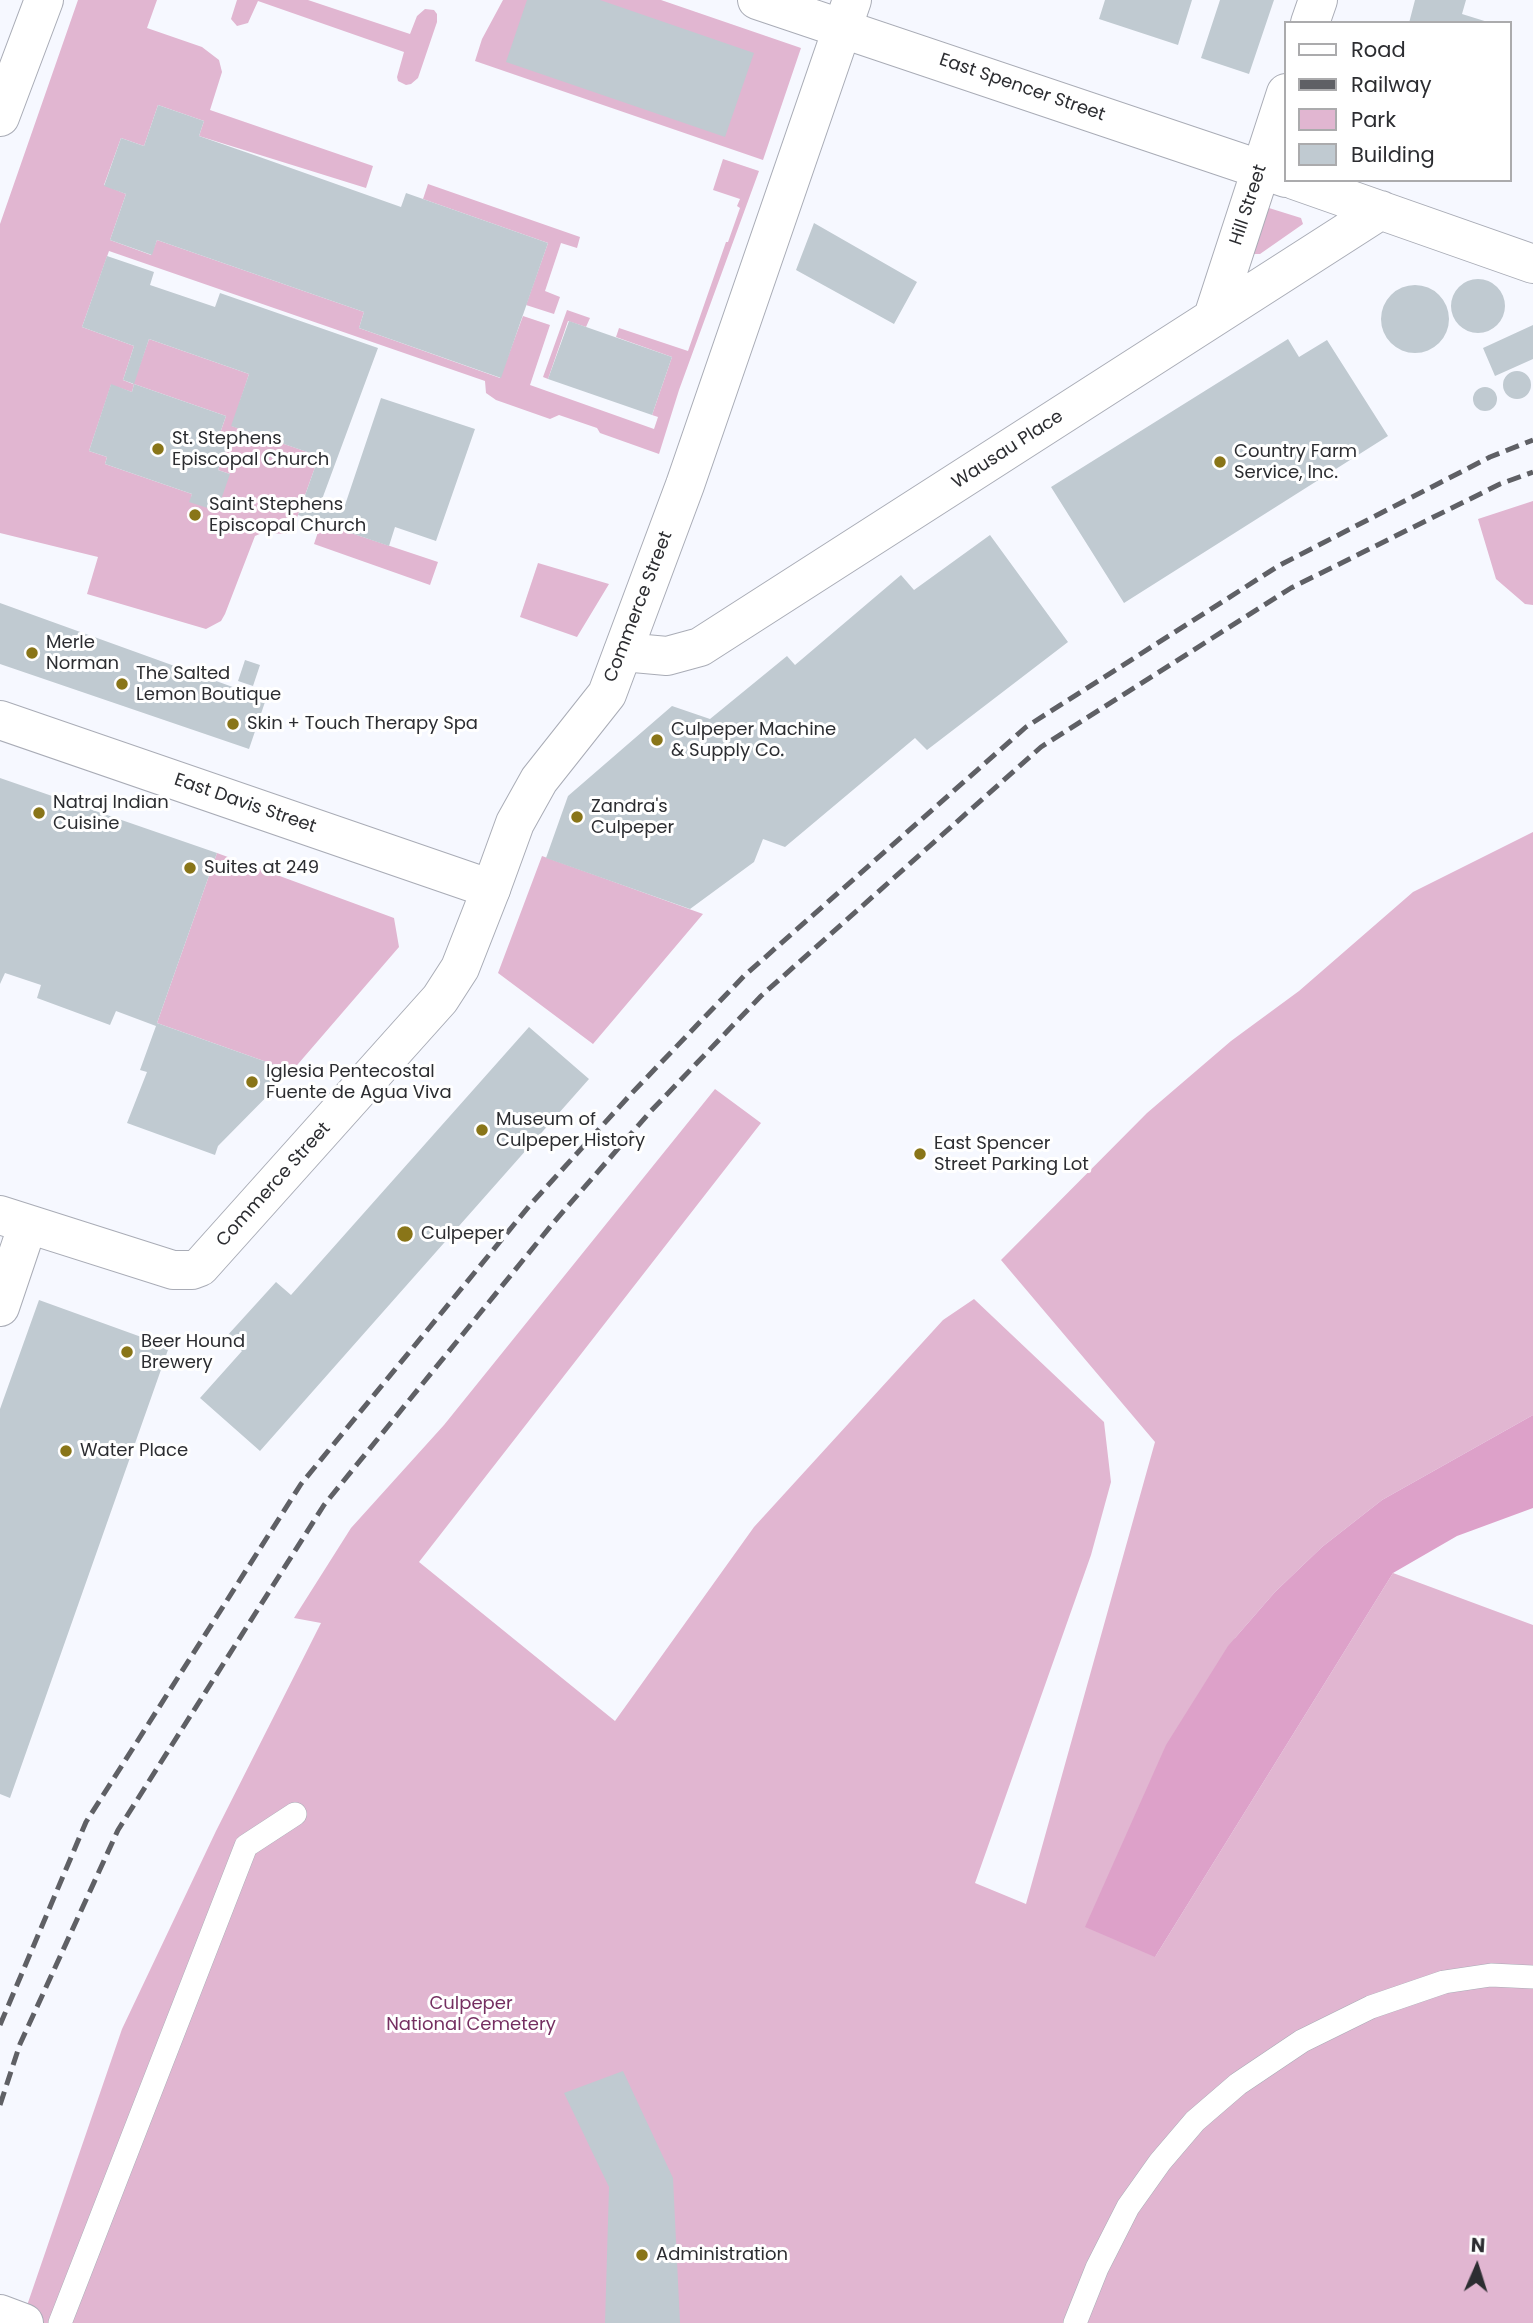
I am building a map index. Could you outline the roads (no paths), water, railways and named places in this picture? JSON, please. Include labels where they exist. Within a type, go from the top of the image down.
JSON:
[{"type":"street","points":[[0,117],[44,0]]},
{"type":"street","name":"East Spencer Street","points":[[757,0],[847,14],[1280,176]]},
{"type":"street","points":[[1311,21],[1318,0]]},
{"type":"street","name":"Commerce Street","points":[[14,1219],[157,1266],[173,1270],[192,1270],[206,1261],[440,999],[460,968],[515,822],[539,780],[607,694],[685,485],[847,14]]},
{"type":"street","name":"Hill Street","points":[[1213,317],[1280,176],[1284,121]]},
{"type":"street","name":"East Spencer Street","points":[[1298,182],[1533,264]]},
{"type":"street","name":"Wausau Place","points":[[623,652],[667,656],[700,647],[1381,210]]},
{"type":"street","name":"East Davis Street","points":[[0,720],[491,889]]},
{"type":"street","points":[[0,1307],[14,1219]]},
{"type":"street","points":[[0,2314],[24,2323]]},
{"type":"lane","points":[[60,2323],[247,1846],[295,1814]]},
{"type":"lane","points":[[1075,2323],[1097,2267],[1128,2207],[1160,2162],[1195,2121],[1238,2084],[1302,2041],[1371,2007],[1444,1982],[1491,1975],[1533,1977]]},
{"type":"railway","points":[[0,2025],[86,1822],[301,1484],[530,1205],[744,976],[1026,727],[1280,565],[1490,457],[1533,440]]},
{"type":"railway","points":[[0,2105],[20,2044],[118,1830],[324,1505],[554,1222],[650,1112],[761,996],[1041,747],[1291,588],[1500,484],[1533,472]]},
{"type":"place","name":"St. Stephens Episcopal Church","points":[[158,449]]},
{"type":"place","name":"Country Farm Service, Inc.","points":[[1220,462]]},
{"type":"place","name":"Saint Stephens Episcopal Church","points":[[195,515]]},
{"type":"place","name":"Merle Norman","points":[[32,653]]},
{"type":"place","name":"The Salted Lemon Boutique","points":[[122,684]]},
{"type":"place","name":"Skin + Touch Therapy Spa","points":[[233,724]]},
{"type":"place","name":"Culpeper Machine & Supply Co.","points":[[657,740]]},
{"type":"place","name":"Natraj Indian Cuisine","points":[[39,813]]},
{"type":"place","name":"Zandra's Culpeper","points":[[577,817]]},
{"type":"place","name":"Suites at 249","points":[[190,868]]},
{"type":"place","name":"Iglesia Pentecostal Fuente de Agua Viva","points":[[252,1082]]},
{"type":"place","name":"Museum of Culpeper History","points":[[482,1130]]},
{"type":"place","name":"East Spencer Street Parking Lot","points":[[920,1154]]},
{"type":"place","name":"Culpeper","points":[[405,1234]]},
{"type":"place","name":"Beer Hound Brewery","points":[[127,1352]]},
{"type":"place","name":"Water Place","points":[[66,1451]]},
{"type":"place","name":"Administration","points":[[642,2255]]},
{"type":"park label","name":"Culpeper National Cemetery","points":[[471,2014]]}]
